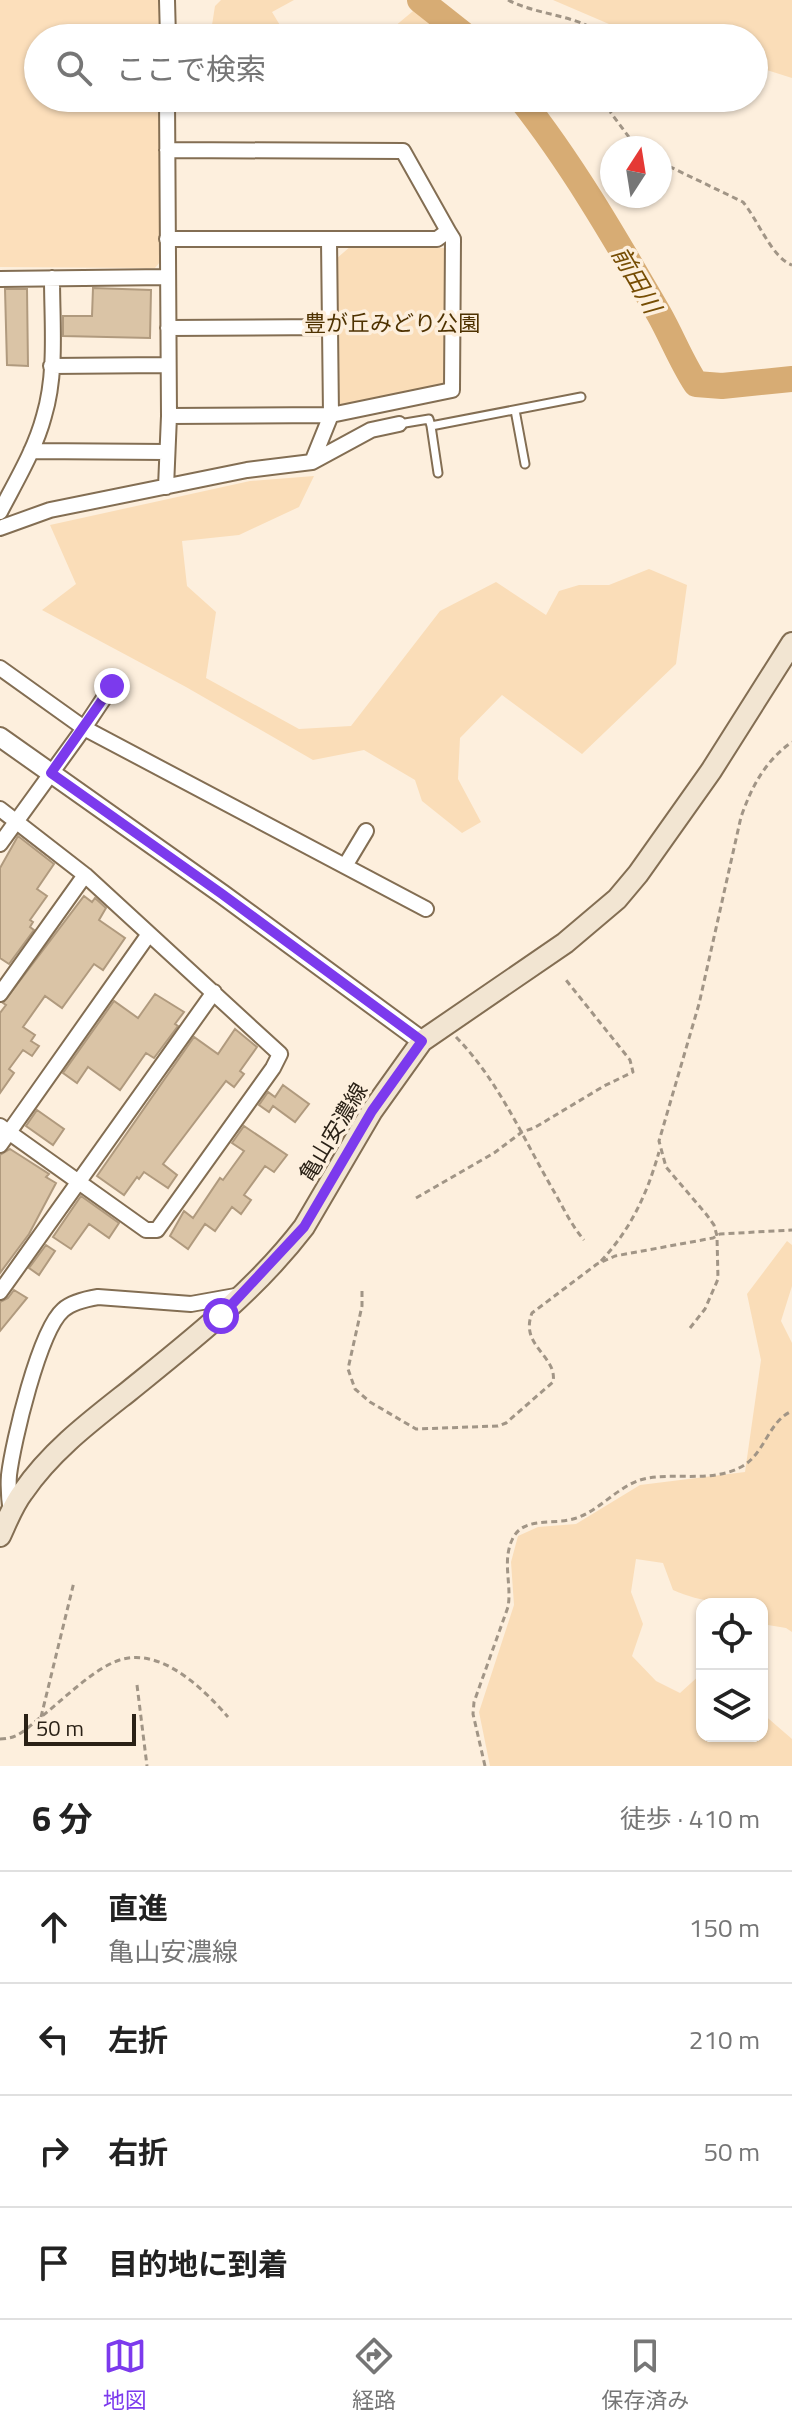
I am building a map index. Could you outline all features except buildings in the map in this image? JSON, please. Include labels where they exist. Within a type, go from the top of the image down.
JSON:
[{"type":"main road","name":"亀山安濃線","points":[[0,1536],[21,1494],[44,1464],[84,1426],[221,1316],[304,1227],[372,1111],[422,1041],[565,943],[617,899],[660,845],[711,771],[792,643]]},
{"type":"street","points":[[167,0],[168,24]]},
{"type":"street","points":[[166,487],[169,416],[167,112]]},
{"type":"street","points":[[167,150],[403,151],[453,239],[452,390],[331,415],[169,416]]},
{"type":"street","points":[[167,239],[437,239],[448,231]]},
{"type":"street","points":[[312,462],[331,415],[329,240]]},
{"type":"street","points":[[0,279],[167,277]]},
{"type":"street","points":[[0,512],[31,451],[46,412],[51,366],[52,278]]},
{"type":"street","points":[[168,328],[329,327]]},
{"type":"street","points":[[51,366],[167,365]]},
{"type":"street","points":[[0,528],[50,510],[247,470],[312,462],[371,430],[399,424]]},
{"type":"street","points":[[31,451],[167,452]]},
{"type":"street","points":[[0,668],[84,728],[426,909]]},
{"type":"street","points":[[0,844],[112,686]]},
{"type":"street","points":[[0,737],[422,1041]]},
{"type":"street","points":[[0,809],[85,875],[280,1054],[157,1230],[146,1230],[3,1134],[149,934]]},
{"type":"street","points":[[345,866],[366,831]]},
{"type":"street","points":[[0,994],[85,875]]},
{"type":"street","points":[[0,1292],[214,992]]},
{"type":"street","points":[[11,1513],[9,1474],[19,1422],[49,1327],[64,1309],[98,1297],[191,1304],[242,1295]]},
{"type":"lane","points":[[431,426],[581,397]]},
{"type":"lane","points":[[515,410],[525,464]]},
{"type":"lane","points":[[399,424],[429,419],[438,473]]},
{"type":"path","points":[[508,0],[584,24]]},
{"type":"path","points":[[611,112],[628,136]]},
{"type":"path","points":[[672,168],[743,202],[782,262],[792,265]]},
{"type":"path","points":[[362,1291],[362,1306],[348,1369],[355,1389],[370,1402],[416,1429],[498,1426],[547,1389],[555,1375],[531,1339],[528,1329],[532,1313],[597,1264],[619,1241],[650,1186],[660,1149],[663,1122],[699,1004],[741,817],[757,779],[774,756],[792,742]]},
{"type":"path","points":[[416,1198],[494,1153],[522,1132],[633,1072],[630,1060],[566,980]]},
{"type":"path","points":[[445,1026],[477,1060],[584,1240]]},
{"type":"path","points":[[660,1149],[666,1167],[706,1214],[717,1236],[718,1279],[705,1309],[690,1328]]},
{"type":"path","points":[[597,1264],[642,1249],[720,1234],[792,1230]]},
{"type":"path","points":[[485,1766],[473,1714],[474,1702],[508,1607],[507,1559],[512,1540],[520,1530],[534,1524],[573,1519],[632,1483],[647,1478],[702,1476],[738,1469],[760,1451],[777,1422],[792,1411]]},
{"type":"path","points":[[41,1717],[74,1582]]},
{"type":"path","points":[[0,1739],[19,1735],[112,1663],[140,1658],[182,1674],[210,1696],[228,1717]]},
{"type":"path","points":[[137,1685],[147,1766]]},
{"type":"shaded area","points":[[0,0],[160,0],[160,24],[24,24],[24,112],[160,112],[160,262],[155,268],[0,267]]},
{"type":"green space","points":[[221,0],[294,0],[272,12],[279,24],[212,24],[215,6]]},
{"type":"green space","points":[[553,0],[792,0],[792,78],[768,70],[768,24],[609,24]]},
{"type":"green space","points":[[419,6],[440,24],[398,24]]},
{"type":"green space","name":"豊が丘みどり公園","points":[[351,246],[448,248],[446,387],[337,410],[336,259]]},
{"type":"green space","points":[[314,476],[299,507],[239,535],[182,541],[187,586],[216,612],[206,678],[299,729],[351,726],[440,611],[496,582],[546,615],[559,591],[579,585],[609,585],[649,569],[687,585],[676,664],[582,754],[502,695],[460,738],[458,779],[481,822],[462,833],[422,801],[415,780],[364,750],[313,760],[42,610],[76,584],[50,525],[250,481]]},
{"type":"green space","points":[[787,1241],[792,1245],[792,1286],[781,1321],[792,1343],[792,1632],[768,1625],[768,1598],[699,1598],[684,1594],[673,1590],[663,1563],[636,1559],[631,1592],[643,1624],[632,1656],[656,1681],[680,1693],[696,1678],[696,1742],[768,1742],[768,1718],[792,1739],[792,1766],[490,1766],[479,1712],[514,1605],[511,1562],[518,1536],[538,1527],[576,1524],[640,1485],[745,1472],[761,1360],[747,1294]]},
{"type":"waterway","name":"前田川","points":[[420,0],[450,24]]},
{"type":"waterway","name":"前田川","points":[[530,112],[593,203],[659,314],[696,384],[722,386],[792,379]]},
{"type":"route","points":[[112,686],[51,773],[422,1041],[372,1111],[304,1227],[221,1316]]}]
